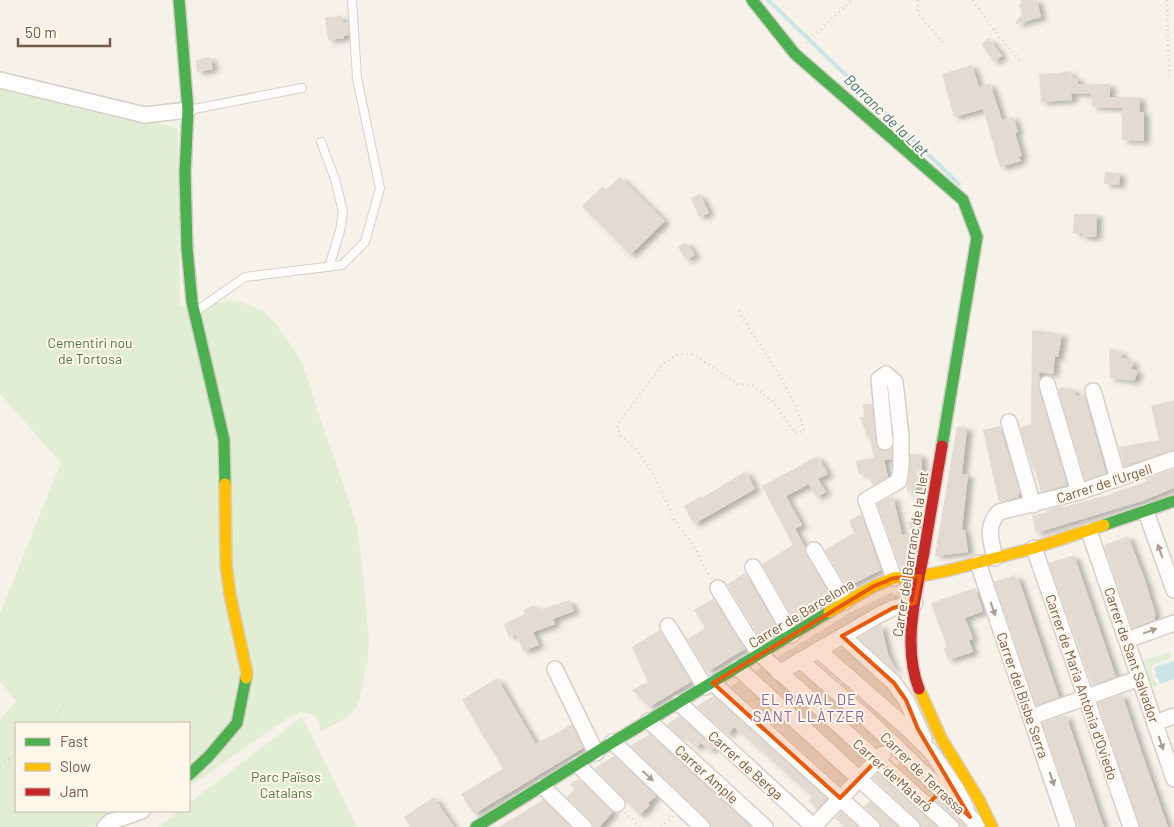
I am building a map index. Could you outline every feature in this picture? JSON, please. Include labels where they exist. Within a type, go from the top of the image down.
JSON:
[{"type":"street","points":[[179,0],[188,110],[186,173],[192,302],[224,440],[226,564],[230,595],[247,673],[237,723],[209,756],[190,774]]},
{"type":"street","name":"Carrer del Barranc de la Llet","points":[[752,0],[795,54],[963,200],[977,237],[915,603],[910,648],[912,666],[921,694],[952,757],[988,815],[992,827]]},
{"type":"street","points":[[0,80],[145,115],[188,110]]},
{"type":"street","points":[[885,442],[879,379],[886,374],[895,382],[901,436],[899,481],[866,500],[894,578]]},
{"type":"street","points":[[1047,384],[1079,492]]},
{"type":"street","points":[[1093,391],[1118,479]]},
{"type":"street","points":[[1009,422],[1032,505]]},
{"type":"street","name":"Carrer de l'Urgell","points":[[995,558],[989,530],[992,519],[999,512],[1079,492],[1174,459]]},
{"type":"street","name":"Carrer de Barcelona","points":[[476,827],[649,720],[874,586],[894,578],[920,576],[1034,548],[1090,531],[1174,501]]},
{"type":"street","points":[[1146,512],[1174,590]]},
{"type":"street","name":"Carrer de Sant Salvador","points":[[1090,531],[1174,779]]},
{"type":"street","name":"Carrer de Maria Antònia d'Oviedo","points":[[1034,548],[1131,827]]},
{"type":"street","points":[[814,550],[845,602]]},
{"type":"street","name":"Carrer del Bisbe Serra","points":[[978,562],[1068,827]]},
{"type":"street","points":[[753,567],[792,635]]},
{"type":"street","name":"Carrer de Mataró","points":[[718,588],[760,654],[951,827]]},
{"type":"street","points":[[779,673],[893,608],[915,603]]},
{"type":"street","points":[[1127,640],[1174,623]]},
{"type":"street","points":[[668,626],[709,685],[872,827]]},
{"type":"street","points":[[844,635],[848,641],[894,683],[906,700],[918,729],[931,752],[956,788],[973,822]]},
{"type":"street","points":[[818,650],[906,727],[931,752]]},
{"type":"street","name":"Carrer de Terrassa","points":[[800,660],[864,716],[973,822]]},
{"type":"street","points":[[738,668],[910,826],[941,790]]},
{"type":"street","points":[[556,669],[596,753]]},
{"type":"street","points":[[1031,717],[1140,678]]},
{"type":"street","name":"Carrer de Berga","points":[[678,703],[814,827]]},
{"type":"street","points":[[1155,723],[1174,716]]},
{"type":"street","name":"Carrer Ample","points":[[649,720],[765,827]]},
{"type":"street","points":[[814,827],[906,727]]},
{"type":"street","points":[[613,742],[702,827]]},
{"type":"street","points":[[578,765],[616,804]]},
{"type":"street","points":[[543,787],[584,827]]},
{"type":"street","points":[[105,827],[110,822],[139,812]]},
{"type":"lane","points":[[195,312],[245,277],[342,265],[365,242],[380,188],[357,78],[352,0]]},
{"type":"lane","points":[[188,110],[302,88]]},
{"type":"lane","points":[[321,142],[335,179],[343,212],[340,230],[328,267]]},
{"type":"path","points":[[795,54],[852,0]]},
{"type":"path","points":[[918,0],[918,12],[943,43]]},
{"type":"path","points":[[973,0],[997,34],[1021,62]]},
{"type":"path","points":[[1167,0],[1169,76]]},
{"type":"path","points":[[718,588],[704,567],[695,548],[675,521],[654,475],[637,450],[620,435],[618,425],[663,364],[679,354],[695,355],[737,384],[752,385],[775,404],[795,433],[804,431],[800,415],[790,396],[737,308]]},
{"type":"path","points":[[54,722],[64,706]]},
{"type":"path","points":[[0,765],[15,756]]},
{"type":"path","points":[[616,804],[640,827]]},
{"type":"highlighted area","points":[[920,576],[915,603],[893,608],[842,636],[894,683],[906,700],[918,729],[970,817],[941,790],[927,806],[877,760],[840,798],[713,683],[874,586],[894,578]]},
{"type":"green space","name":"Cementiri nou de Tortosa","points":[[0,85],[178,128],[180,307],[233,301],[262,310],[276,324],[300,358],[304,368],[357,527],[369,639],[368,660],[359,700],[349,716],[320,732],[318,720],[312,714],[303,712],[292,715],[190,786],[190,722],[15,722],[15,812],[153,812],[144,816],[106,818],[95,827],[0,827],[0,719],[16,701],[0,681],[0,613],[61,463],[0,394]]},
{"type":"green space","points":[[1170,652],[1171,656],[1169,659],[1151,666],[1152,678],[1156,681],[1157,685],[1151,687],[1142,661]]},
{"type":"green space","name":"Parc Països Catalans","points":[[302,717],[357,827],[158,827],[178,812],[190,812],[190,802]]},
{"type":"water","points":[[1174,661],[1174,679],[1160,684],[1158,678],[1155,677],[1154,667]]},
{"type":"building","points":[[1020,0],[1037,0],[1041,17],[1014,25],[1022,14],[1019,4],[1021,4]]},
{"type":"building","points":[[342,16],[343,23],[348,22],[349,35],[344,36],[344,38],[328,40],[325,17]]},
{"type":"building","points":[[989,38],[1002,56],[994,62],[981,44]]},
{"type":"building","points":[[210,57],[213,69],[197,72],[196,60]]},
{"type":"building","points":[[972,65],[979,87],[990,83],[1002,120],[1013,116],[1018,132],[1015,133],[1022,156],[1019,157],[1021,161],[1000,167],[983,109],[954,117],[942,74]]},
{"type":"building","points":[[1064,71],[1069,72],[1074,78],[1078,78],[1078,84],[1110,84],[1110,97],[1140,97],[1140,112],[1144,112],[1144,141],[1122,140],[1122,108],[1092,107],[1091,94],[1071,93],[1072,100],[1041,102],[1039,74],[1061,73]]},
{"type":"building","points":[[1105,172],[1120,173],[1119,185],[1104,184]]},
{"type":"building","points":[[620,177],[665,221],[630,255],[582,206],[603,186],[606,190]]},
{"type":"building","points":[[700,194],[709,213],[699,217],[691,198]]},
{"type":"building","points":[[1074,214],[1097,214],[1096,237],[1082,237],[1082,233],[1073,233]]},
{"type":"building","points":[[686,242],[695,255],[686,260],[678,247]]},
{"type":"building","points":[[1032,330],[1062,334],[1058,357],[1055,356],[1053,374],[1038,372],[1040,378],[1038,386],[1067,485],[1041,492],[1020,428],[1031,424]]},
{"type":"building","points":[[1109,348],[1123,353],[1121,357],[1134,362],[1131,369],[1138,371],[1134,381],[1110,378]]},
{"type":"building","points":[[1061,387],[1074,389],[1076,396],[1084,394],[1106,473],[1085,480],[1058,390]]},
{"type":"building","points":[[1174,400],[1174,450],[1124,466],[1119,447],[1159,440],[1151,406]]},
{"type":"building","points":[[863,404],[872,404],[877,447],[885,451],[892,448],[892,460],[884,460],[888,477],[873,485],[865,473],[859,474],[856,461],[874,458],[869,436],[866,437],[859,417],[864,417]]},
{"type":"building","points":[[957,426],[967,428],[962,474],[968,474],[962,530],[965,530],[968,552],[937,556],[935,555]]},
{"type":"building","points":[[1000,426],[1020,493],[1018,497],[999,502],[983,430]]},
{"type":"building","points":[[910,454],[921,454],[922,470],[925,471],[923,484],[907,493]]},
{"type":"building","points":[[818,456],[828,474],[818,479],[826,492],[816,497],[809,484],[786,496],[802,525],[795,529],[805,547],[806,554],[831,597],[794,620],[762,564],[793,545],[762,486]]},
{"type":"building","points":[[1174,469],[1174,488],[1142,501],[1036,533],[1032,516],[1047,512],[1047,510],[1102,497],[1148,481],[1145,479]]},
{"type":"building","points":[[746,471],[755,489],[694,524],[684,506],[701,496],[702,498]]},
{"type":"building","points":[[893,496],[902,535],[910,533],[909,521],[918,517],[910,563],[900,566],[877,504]]},
{"type":"building","points":[[861,514],[881,570],[847,587],[825,550],[854,533],[849,521]]},
{"type":"building","points":[[1128,536],[1145,580],[1156,616],[1154,617],[1155,620],[1132,628],[1104,545]]},
{"type":"building","points":[[1074,555],[1116,677],[1092,685],[1049,563]]},
{"type":"building","points":[[745,573],[778,629],[761,640],[727,584]]},
{"type":"building","points":[[1015,575],[1016,578],[1018,577],[1059,697],[1036,705],[994,582]]},
{"type":"building","points":[[975,588],[983,611],[965,618],[973,639],[969,640],[973,652],[948,660],[944,648],[947,647],[931,603]]},
{"type":"building","points":[[892,592],[894,598],[872,608],[781,661],[778,657],[851,612]]},
{"type":"building","points":[[713,599],[745,649],[707,672],[681,629],[688,639],[705,628],[694,610]]},
{"type":"building","points":[[569,600],[574,611],[553,619],[555,624],[533,632],[539,645],[523,651],[516,634],[509,637],[504,624],[525,614],[523,610],[535,605],[537,611]]},
{"type":"building","points":[[881,624],[888,654],[897,673],[858,638]]},
{"type":"building","points":[[660,630],[691,682],[649,707],[632,690],[648,682],[632,647]]},
{"type":"building","points":[[841,648],[887,689],[900,709],[834,652]]},
{"type":"building","points":[[817,662],[900,734],[928,764],[870,709]]},
{"type":"building","points":[[761,668],[864,761],[859,766],[755,671]]},
{"type":"building","points":[[799,672],[881,745],[877,747],[796,674]]},
{"type":"building","points":[[497,678],[536,744],[572,724],[583,748],[474,814],[461,794],[503,769],[462,700]]},
{"type":"building","points":[[739,681],[846,779],[840,785],[731,686]]},
{"type":"building","points":[[1122,694],[1168,827],[1140,827],[1098,703]]},
{"type":"building","points":[[714,696],[827,799],[817,809],[808,800],[812,796],[734,727],[728,735],[697,706]]},
{"type":"building","points":[[1066,715],[1104,827],[1078,827],[1042,723]]},
{"type":"building","points":[[680,716],[714,748],[710,751],[701,743],[696,748],[681,734],[679,736],[667,724]]},
{"type":"building","points":[[650,734],[751,827],[711,827],[708,820],[630,746]]},
{"type":"building","points":[[614,756],[656,796],[648,803],[650,805],[639,815],[595,768]]},
{"type":"building","points":[[900,763],[966,827],[960,827],[957,820],[897,765]]},
{"type":"building","points":[[878,773],[937,827],[921,827],[918,820],[873,778]]},
{"type":"building","points":[[578,779],[613,812],[599,827],[593,827],[591,820],[567,797],[575,789],[570,784]]},
{"type":"building","points":[[434,797],[454,827],[410,827],[404,817]]},
{"type":"building","points":[[543,800],[571,827],[499,827]]},
{"type":"building","points":[[870,801],[898,827],[881,827],[879,820],[864,807]]},
{"type":"building","points":[[841,811],[858,827],[845,827],[835,818]]},
{"type":"waterway","name":"Barranc de la Llet","points":[[768,0],[959,184]]},
{"type":"traffic: fast","points":[[179,0],[188,110],[185,173],[187,248],[192,302],[224,440],[225,484]]},
{"type":"traffic: fast","points":[[752,0],[795,54],[963,200],[977,237],[942,446]]},
{"type":"traffic: fast","points":[[1104,525],[1174,501]]},
{"type":"traffic: fast","points":[[476,827],[829,612]]},
{"type":"traffic: fast","points":[[190,774],[209,756],[237,723],[246,678]]},
{"type":"traffic: slow","points":[[225,484],[226,564],[230,595],[247,673],[246,678]]},
{"type":"traffic: slow","points":[[829,612],[874,586],[894,578],[946,571],[1034,548],[1104,525]]},
{"type":"traffic: slow","points":[[919,689],[941,738],[979,800],[992,827]]},
{"type":"traffic: jam","points":[[919,689],[911,655],[912,620],[942,446]]},
{"type":"district","name":"EL RAVAL DE SANT LLÀTZER","points":[[809,708]]}]
